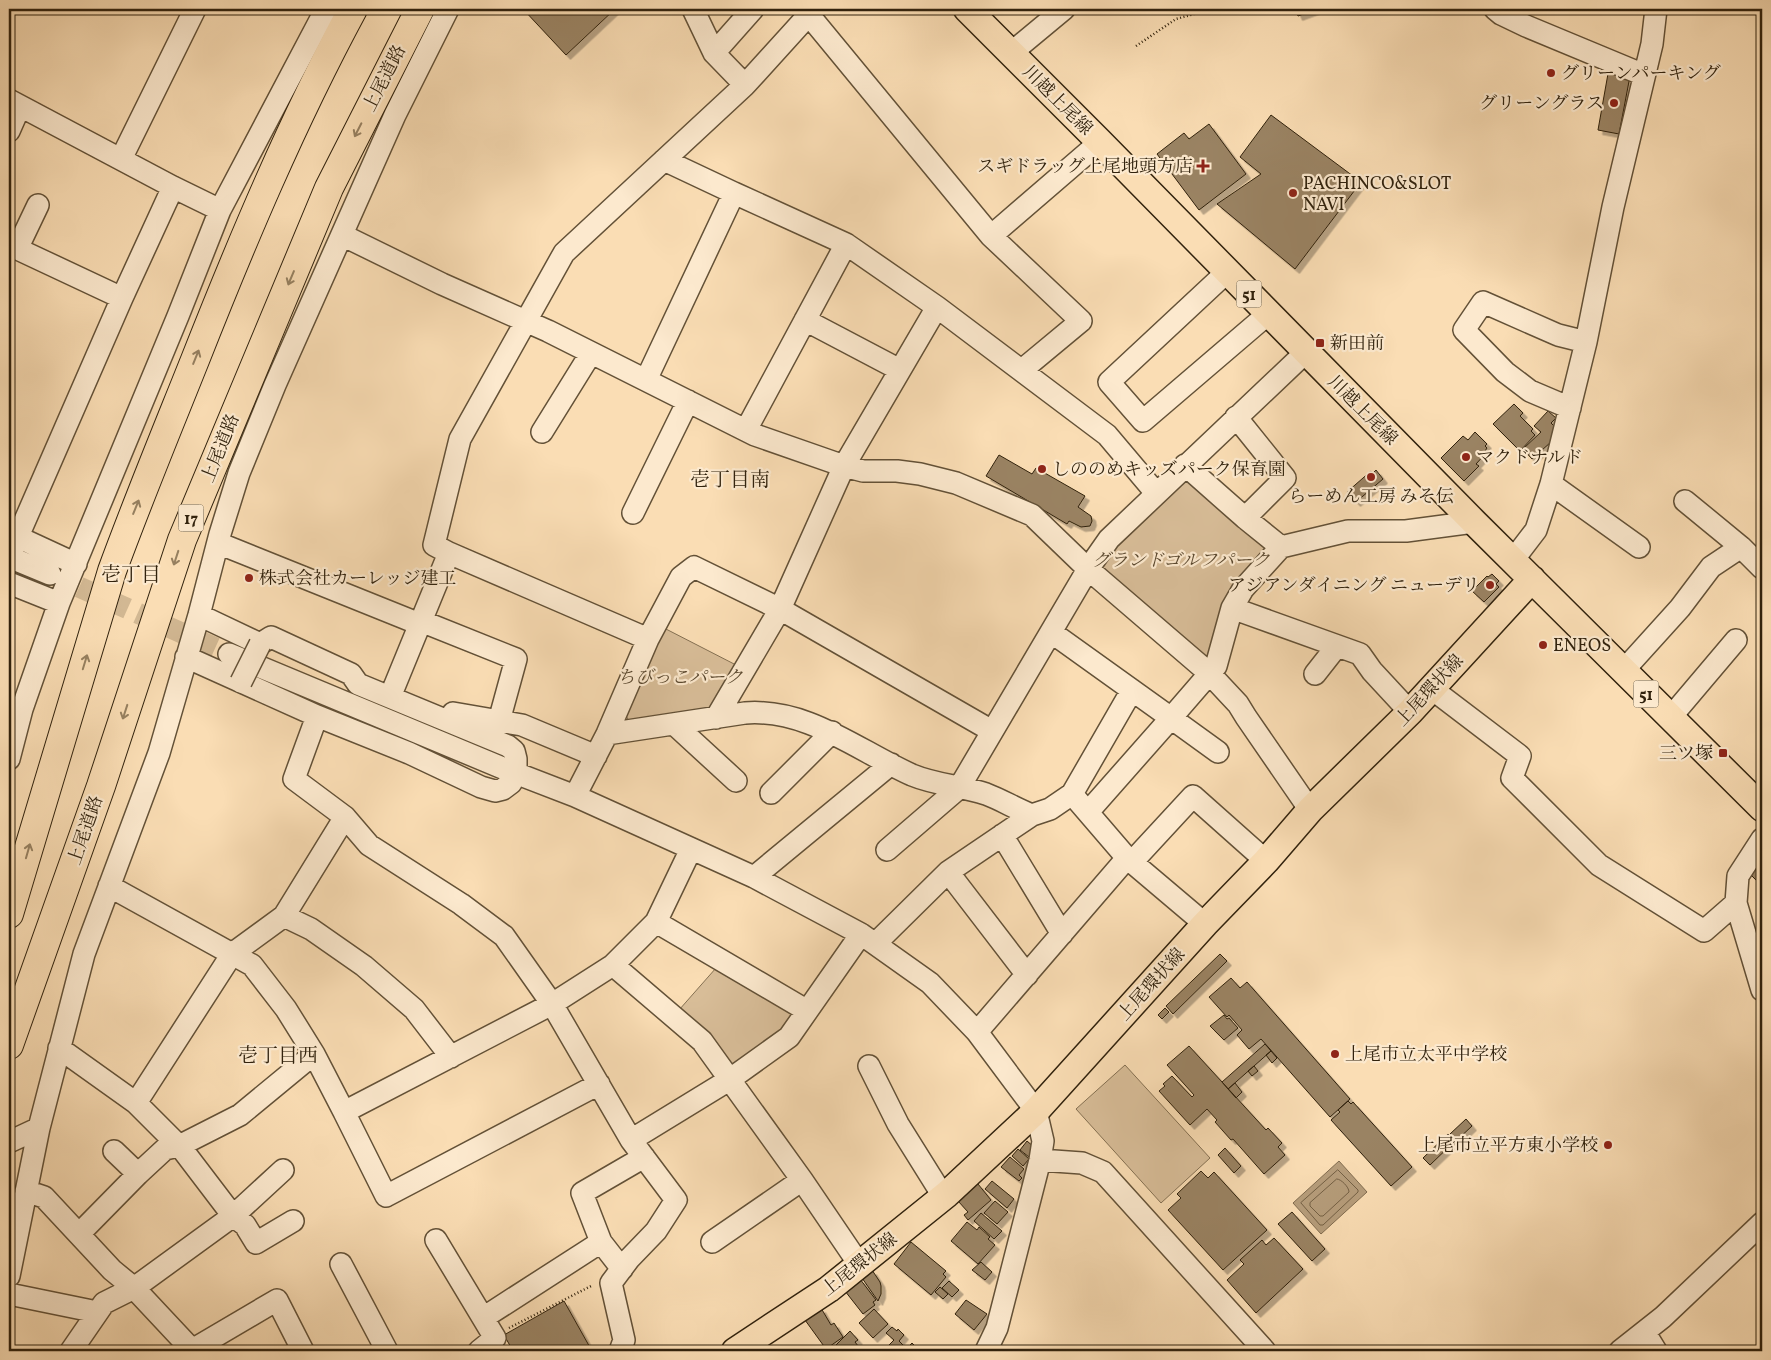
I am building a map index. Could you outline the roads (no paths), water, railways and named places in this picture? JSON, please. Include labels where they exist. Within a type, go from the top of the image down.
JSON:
[{"type":"highway","points":[[9,914],[112,571],[131,520],[220,298],[278,162],[353,9]]},
{"type":"highway","name":"上尾道路","points":[[9,1046],[101,786],[182,540],[329,188],[420,9]]},
{"type":"main road","name":"川越上尾線","points":[[967,9],[1670,718],[1759,800]]},
{"type":"main road","name":"上尾環状線","points":[[735,1351],[822,1293],[859,1264],[943,1196],[1036,1111],[1205,924],[1266,861],[1310,810],[1410,712],[1532,579]]},
{"type":"street","points":[[121,159],[195,9]]},
{"type":"street","points":[[9,759],[22,709],[59,603],[220,210],[326,9]]},
{"type":"street","points":[[9,1276],[39,1128],[84,954],[159,752],[200,615],[218,543],[239,473],[395,115],[448,9]]},
{"type":"street","points":[[692,9],[714,53],[746,85]]},
{"type":"street","points":[[714,53],[753,9]]},
{"type":"street","points":[[1011,53],[1064,9]]},
{"type":"street","points":[[1495,9],[1501,14],[1522,16],[1644,75]]},
{"type":"street","points":[[1513,560],[1536,530],[1551,484],[1586,342],[1613,206],[1652,44],[1656,9]]},
{"type":"street","points":[[648,639],[434,545],[460,439],[564,253],[746,85],[811,12],[991,236],[1081,321],[1022,370]]},
{"type":"street","points":[[9,131],[14,103],[220,210]]},
{"type":"street","points":[[991,236],[1100,142]]},
{"type":"street","points":[[664,160],[846,244],[937,306],[1107,435],[1156,493]]},
{"type":"street","points":[[50,574],[9,557],[13,535],[173,187]]},
{"type":"street","points":[[646,380],[734,193]]},
{"type":"street","points":[[38,205],[13,247],[122,298]]},
{"type":"street","points":[[342,235],[442,284],[525,321],[746,430],[844,466],[863,471],[897,471],[920,474],[956,483],[1032,515],[1088,569],[1209,673],[1238,704],[1310,810]]},
{"type":"street","points":[[746,430],[846,244]]},
{"type":"street","points":[[1227,272],[1109,382],[1143,421],[1268,314]]},
{"type":"street","points":[[1570,408],[1530,391],[1505,372],[1464,330],[1483,302],[1558,335],[1586,342]]},
{"type":"street","points":[[716,718],[780,609],[844,466],[937,306]]},
{"type":"street","points":[[805,320],[900,370]]},
{"type":"street","points":[[887,850],[959,788],[1088,569],[1109,538],[1306,352]]},
{"type":"street","points":[[542,432],[591,353]]},
{"type":"street","points":[[633,512],[688,401]]},
{"type":"street","points":[[1236,417],[1285,478],[1245,518]]},
{"type":"street","points":[[1185,465],[1281,547]]},
{"type":"street","points":[[1551,484],[1639,547]]},
{"type":"street","points":[[1685,500],[1741,547],[1762,568]]},
{"type":"street","points":[[1088,812],[1216,666],[1232,608],[1243,589],[1281,547],[1348,531],[1406,531],[1474,522]]},
{"type":"street","points":[[13,535],[76,564]]},
{"type":"street","points":[[218,543],[412,621],[421,621],[516,660],[499,721]]},
{"type":"street","points":[[1623,671],[1680,608],[1711,567],[1741,547]]},
{"type":"street","points":[[390,697],[449,553]]},
{"type":"street","points":[[575,796],[607,734],[648,639],[681,578],[694,567],[780,609],[992,731]]},
{"type":"street","points":[[9,583],[59,603]]},
{"type":"street","points":[[1232,608],[1360,654],[1372,671],[1410,712]]},
{"type":"street","points":[[200,615],[260,644]]},
{"type":"street","points":[[1051,632],[1218,752]]},
{"type":"street","points":[[186,657],[241,682],[317,716],[409,753],[481,787],[495,790],[503,789],[511,783],[516,773],[514,752],[508,746],[358,684],[351,674],[270,637],[260,644],[241,682]]},
{"type":"street","points":[[1670,718],[1736,640]]},
{"type":"street","points":[[1315,674],[1337,646]]},
{"type":"street","points":[[229,654],[575,796],[754,877],[868,938],[930,983],[977,1032],[1036,1111],[1043,1141],[1040,1160],[997,1328],[986,1351]]},
{"type":"street","points":[[1432,689],[1520,756],[1512,778],[1599,865],[1704,931],[1736,903]]},
{"type":"street","points":[[631,1140],[728,1080],[789,1036],[806,1010],[868,938],[948,872],[1032,815],[1050,809],[1072,794],[1132,690]]},
{"type":"street","points":[[411,705],[522,725],[596,756]]},
{"type":"street","points":[[607,734],[756,712],[790,717],[832,732],[914,775],[948,786],[985,794],[1032,815]]},
{"type":"street","points":[[317,716],[294,779],[345,817],[369,845],[461,904],[504,936],[552,1004],[631,1140],[676,1200],[656,1231],[629,1259],[611,1283],[624,1340],[620,1351]]},
{"type":"street","points":[[674,724],[736,781]]},
{"type":"street","points":[[771,793],[832,732]]},
{"type":"street","points":[[754,877],[891,764]]},
{"type":"street","points":[[1072,794],[1130,860],[1205,924]]},
{"type":"street","points":[[977,1032],[1062,934],[1130,860],[1193,796],[1266,861]]},
{"type":"street","points":[[136,1103],[232,954],[284,916],[345,817]]},
{"type":"street","points":[[1002,835],[1062,934]]},
{"type":"street","points":[[1762,839],[1738,876],[1736,903],[1762,990]]},
{"type":"street","points":[[344,1112],[552,1004],[612,965],[656,922],[691,849]]},
{"type":"street","points":[[948,872],[1027,975]]},
{"type":"street","points":[[109,886],[252,965],[286,1008],[314,1054],[386,1196],[599,1084]]},
{"type":"street","points":[[284,916],[311,930],[364,966],[414,1009],[451,1057]]},
{"type":"street","points":[[656,922],[806,1010]]},
{"type":"street","points":[[612,965],[702,1042],[802,1180],[859,1264]]},
{"type":"street","points":[[59,1048],[136,1103],[179,1146],[233,1216],[245,1225],[256,1243],[293,1222]]},
{"type":"street","points":[[79,1234],[138,1174],[165,1150],[179,1146],[240,1115],[314,1054]]},
{"type":"street","points":[[868,1066],[898,1124],[943,1196]]},
{"type":"street","points":[[9,1142],[39,1128]]},
{"type":"street","points":[[114,1151],[138,1174]]},
{"type":"street","points":[[618,1274],[602,1242],[582,1193],[644,1157]]},
{"type":"street","points":[[1040,1160],[1082,1163],[1103,1172],[1265,1351]]},
{"type":"street","points":[[71,1351],[104,1303],[134,1288],[233,1216],[283,1170]]},
{"type":"street","points":[[712,1242],[802,1180]]},
{"type":"street","points":[[26,1191],[44,1197],[112,1270],[134,1288],[192,1351],[277,1300],[303,1351]]},
{"type":"street","points":[[1620,1351],[1645,1333],[1762,1223]]},
{"type":"street","points":[[436,1240],[495,1338],[479,1351]]},
{"type":"street","points":[[489,1327],[602,1242]]},
{"type":"street","points":[[340,1264],[387,1351]]},
{"type":"street","points":[[9,1294],[98,1312]]},
{"type":"street","points":[[1645,1333],[1656,1351]]},
{"type":"water","points":[[1339,1161],[1367,1192],[1321,1234],[1293,1203]]},
{"type":"tunnel","points":[[50,574],[229,654]]},
{"type":"place","name":"グリーンパーキング","points":[[1551,73]]},
{"type":"place","name":"グリーングラス","points":[[1614,103]]},
{"type":"place","name":"スギドラッグ上尾地頭方店","points":[[1203,166]]},
{"type":"place","name":"PACHINCO&SLOT NAVI","points":[[1293,193]]},
{"type":"place","name":"新田前","points":[[1320,343]]},
{"type":"place","name":"マクドナルド","points":[[1466,457]]},
{"type":"place","name":"しののめキッズパーク保育園","points":[[1042,469]]},
{"type":"place","name":"らーめん工房 みそ伝","points":[[1371,477]]},
{"type":"place","name":"株式会社カーレッジ建工","points":[[249,578]]},
{"type":"place","name":"アジアンダイニング ニューデリ","points":[[1490,585]]},
{"type":"place","name":"ENEOS","points":[[1543,645]]},
{"type":"place","name":"三ツ塚","points":[[1723,753]]},
{"type":"place","name":"上尾市立太平中学校","points":[[1335,1054]]},
{"type":"place","name":"上尾市立平方東小学校","points":[[1608,1145]]},
{"type":"district","name":"壱丁目南","points":[[730,479]]},
{"type":"district","name":"壱丁目","points":[[131,574]]},
{"type":"district","name":"壱丁目西","points":[[278,1055]]},
{"type":"park label","name":"グランドゴルフパーク","points":[[1181,560]]},
{"type":"park label","name":"ちびっこパーク","points":[[680,677]]}]
